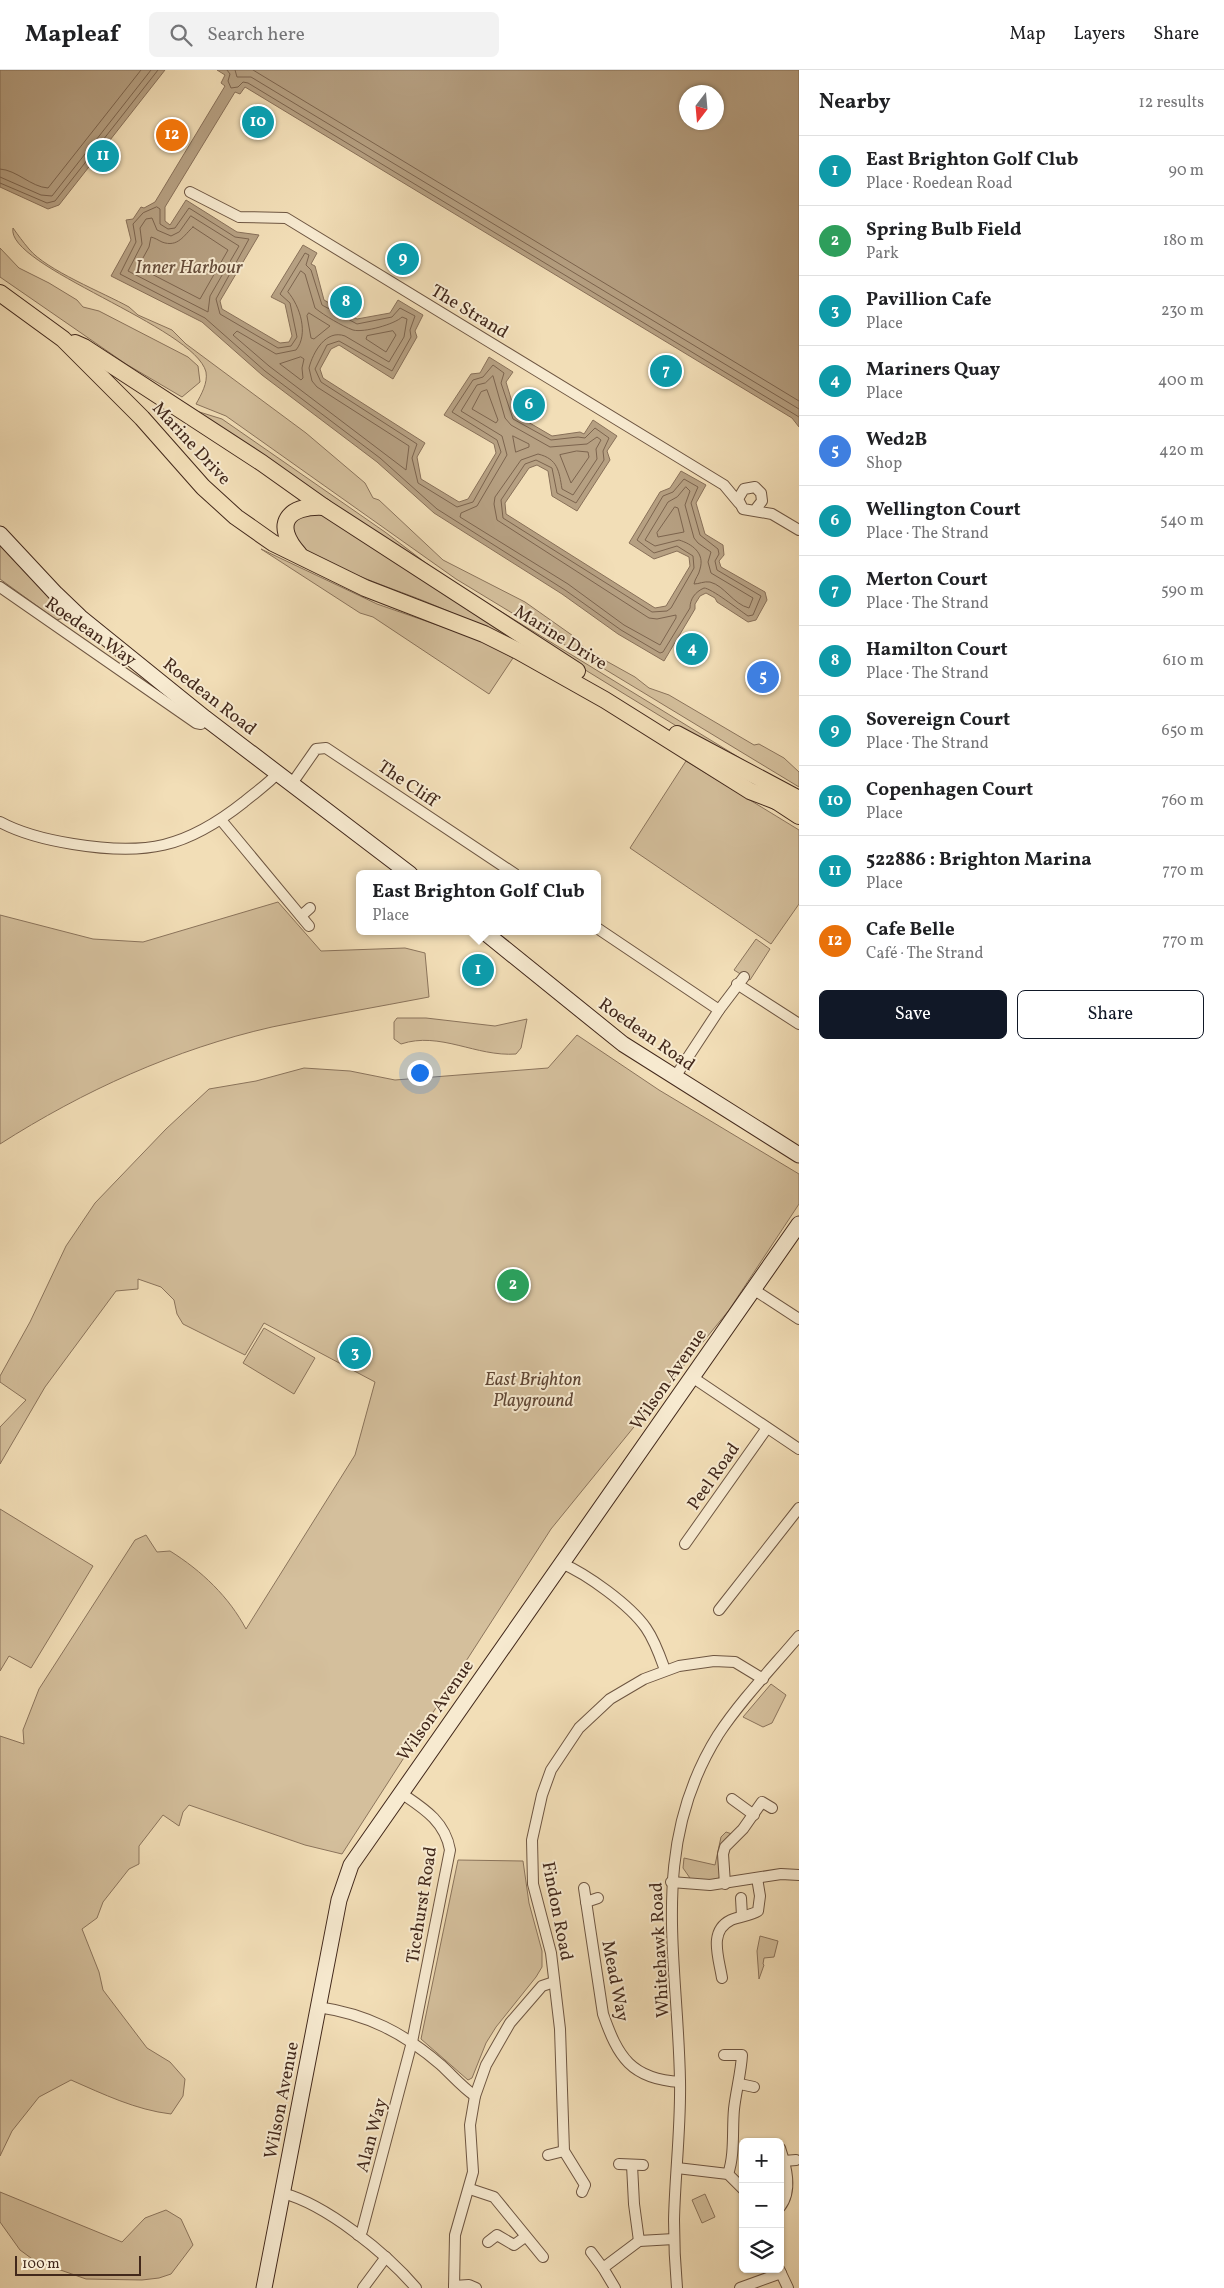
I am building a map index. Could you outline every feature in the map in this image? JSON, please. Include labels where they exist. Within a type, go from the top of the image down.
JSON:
[{"type":"main road","name":"Marine Drive","points":[[0,294],[63,339],[136,411],[203,487],[236,517],[273,544],[366,588],[484,634],[518,650],[605,700],[750,791],[776,801]]},
{"type":"main road","name":"Marine Drive","points":[[63,339],[84,347],[262,463],[324,507],[678,734],[799,816]]},
{"type":"main road","name":"Marine Drive","points":[[304,559],[286,537],[287,522],[299,508],[324,507]]},
{"type":"main road","points":[[678,734],[799,799]]},
{"type":"street","name":"The Strand","points":[[190,192],[239,217],[286,218],[726,484],[744,489]]},
{"type":"street","name":"The Strand","points":[[726,484],[738,503]]},
{"type":"street","points":[[772,514],[762,501],[758,490],[744,489],[738,503],[747,511],[755,510],[772,514],[799,530]]},
{"type":"street","points":[[755,510],[762,501]]},
{"type":"street","name":"Roedean Road","points":[[0,534],[38,576],[80,617],[167,695],[206,718],[293,782],[405,870]]},
{"type":"street","name":"Roedean Way","points":[[0,587],[167,695]]},
{"type":"street","name":"The Cliff","points":[[293,782],[316,749],[326,748],[510,870]]},
{"type":"street","points":[[0,822],[15,829],[54,841],[93,848],[133,850],[174,843],[204,831],[221,820],[279,772]]},
{"type":"street","points":[[221,820],[309,926]]},
{"type":"street","points":[[301,916],[310,908]]},
{"type":"street","points":[[601,931],[719,1010]]},
{"type":"street","name":"Roedean Road","points":[[488,935],[623,1044],[799,1155]]},
{"type":"street","points":[[675,1077],[741,980],[799,1024]]},
{"type":"street","name":"Wilson Avenue","points":[[264,2288],[339,1900],[348,1872],[362,1847],[799,1224]]},
{"type":"street","points":[[754,1289],[799,1319]]},
{"type":"street","points":[[692,1377],[799,1449]]},
{"type":"street","name":"Peel Road","points":[[685,1544],[767,1428]]},
{"type":"street","points":[[719,1610],[799,1508]]},
{"type":"street","points":[[561,1563],[607,1592],[640,1620],[652,1636],[665,1670]]},
{"type":"street","name":"Whitehawk Road","points":[[677,2288],[674,2238],[680,2082],[678,2011],[672,1946],[672,1882],[676,1844],[684,1812],[703,1762],[726,1724],[799,1636]]},
{"type":"street","name":"Findon Road","points":[[582,2192],[585,2185],[564,2151],[560,2029],[551,1953],[533,1884],[531,1860],[534,1821],[542,1795],[551,1770],[589,1718],[621,1692],[665,1670],[704,1662],[731,1662],[747,1667],[763,1678]]},
{"type":"street","name":"Ticehurst Road","points":[[400,1793],[435,1818],[445,1833],[450,1850],[412,2042]]},
{"type":"street","points":[[732,1799],[754,1814]]},
{"type":"street","points":[[725,1884],[723,1854],[725,1847],[743,1829],[762,1802],[772,1808]]},
{"type":"street","points":[[672,1882],[710,1885],[781,1874],[799,1875]]},
{"type":"street","points":[[722,1978],[717,1944],[719,1930],[731,1920],[754,1913],[759,1909],[760,1896],[757,1878]]},
{"type":"street","name":"Mead Way","points":[[584,1888],[603,2014],[620,2053],[626,2063],[635,2069],[668,2081],[680,2082]]},
{"type":"street","points":[[586,1902],[598,1898]]},
{"type":"street","points":[[741,1898],[742,1916]]},
{"type":"street","points":[[476,2288],[469,2285],[454,2287],[455,2236],[470,2189],[474,2161],[470,2125],[475,2096],[486,2066],[510,2023],[542,1986],[554,1982]]},
{"type":"street","points":[[318,2007],[372,2019],[412,2042],[475,2096]]},
{"type":"street","name":"Alan Way","points":[[358,2235],[362,2231],[412,2042]]},
{"type":"street","points":[[724,2055],[742,2055],[740,2084],[734,2106],[731,2162],[728,2174]]},
{"type":"street","points":[[740,2084],[754,2087]]},
{"type":"street","points":[[548,2155],[564,2151]]},
{"type":"street","points":[[784,2202],[787,2188],[784,2161],[796,2160]]},
{"type":"street","points":[[619,2164],[638,2165],[634,2204],[639,2241]]},
{"type":"street","points":[[677,2168],[728,2174],[739,2184]]},
{"type":"street","points":[[470,2189],[494,2198],[543,2257]]},
{"type":"street","points":[[282,2193],[313,2207],[358,2235],[386,2257],[416,2288]]},
{"type":"street","points":[[488,2242],[497,2235],[514,2245],[525,2237]]},
{"type":"street","points":[[603,2268],[639,2241],[674,2238]]},
{"type":"street","points":[[591,2252],[615,2288]]},
{"type":"street","points":[[363,2288],[386,2257]]},
{"type":"street","points":[[740,2288],[775,2273]]},
{"type":"street","points":[[781,2273],[788,2288]]},
{"type":"green space","points":[[13,228],[29,249],[48,265],[129,307],[138,315],[172,330],[186,344],[306,433],[365,483],[373,498],[379,500],[443,560],[525,602],[576,638],[590,652],[635,677],[649,688],[669,695],[754,745],[759,744],[784,758],[799,772],[799,787],[456,579],[226,416],[196,404],[204,389],[206,372],[194,354],[170,336],[38,260],[19,243]]},
{"type":"green space","points":[[0,248],[19,268],[77,300],[83,307],[99,311],[188,357],[198,366],[200,382],[182,397],[126,364],[0,277]]},
{"type":"green space","points":[[193,410],[222,419],[385,532],[443,576],[748,763],[709,746],[530,636]]},
{"type":"green space","points":[[318,512],[516,638],[514,642],[436,606],[373,582],[316,556],[291,537],[294,517]]},
{"type":"green space","points":[[0,541],[62,606],[65,613],[63,618],[57,620],[0,579]]},
{"type":"green space","points":[[261,549],[377,604],[483,641],[513,658],[489,694],[373,617],[360,613]]},
{"type":"green space","points":[[686,761],[799,830],[799,904],[771,944],[630,848]]},
{"type":"green space","points":[[278,902],[321,951],[405,948],[425,953],[429,997],[272,1027],[200,1047],[97,1089],[0,1144],[0,915],[93,939],[143,942]]},
{"type":"green space","points":[[756,939],[770,949],[750,980],[734,970]]},
{"type":"green space","points":[[397,1018],[426,1018],[495,1026],[527,1019],[521,1048],[516,1054],[501,1054],[430,1040],[401,1044],[394,1039],[394,1022]]},
{"type":"green space","name":"East Brighton Playground","points":[[577,1035],[659,1090],[799,1174],[799,1204],[729,1310],[551,1529],[342,1854],[305,1845],[189,1805],[183,1812],[179,1826],[163,1815],[139,1846],[139,1864],[129,1869],[103,1902],[97,1918],[82,1929],[99,1972],[103,1990],[147,2048],[170,2062],[185,2079],[183,2096],[171,2114],[132,2105],[71,2080],[39,2097],[12,2131],[0,2156],[0,1736],[24,1744],[23,1730],[39,1689],[135,1540],[146,1535],[157,1552],[170,1551],[204,1576],[231,1606],[246,1629],[355,1455],[375,1382],[264,1323],[245,1355],[183,1324],[177,1314],[174,1300],[161,1287],[138,1279],[138,1289],[116,1291],[45,1387],[0,1464],[0,1427],[26,1400],[0,1382],[0,1376],[30,1322],[66,1246],[95,1203],[166,1129],[209,1089],[256,1081],[304,1068],[350,1071],[395,1080],[548,1068]]},
{"type":"green space","points":[[264,1328],[315,1358],[294,1394],[243,1363]]},
{"type":"green space","points":[[0,1509],[93,1566],[31,1668],[9,1656],[0,1671]]},
{"type":"green space","points":[[771,1684],[786,1695],[772,1723],[763,1727],[743,1717]]},
{"type":"green space","points":[[726,1832],[732,1834],[718,1881],[692,1881],[683,1868],[684,1858],[715,1865],[721,1837]]},
{"type":"green space","points":[[458,1860],[523,1861],[529,1903],[542,1951],[542,1967],[496,2027],[486,2043],[472,2078],[468,2080],[421,2039]]},
{"type":"green space","points":[[760,1936],[778,1941],[774,1957],[764,1958],[764,1965],[759,1979],[757,1951]]},
{"type":"green space","points":[[0,2192],[122,2242],[145,2218],[166,2210],[181,2219],[193,2245],[171,2274],[159,2278],[142,2280],[86,2279],[35,2261],[20,2250],[0,2222]]},
{"type":"green space","points":[[705,2194],[715,2217],[702,2223],[692,2200]]},
{"type":"water","points":[[0,70],[165,70],[59,205],[48,209],[0,187]]},
{"type":"water","name":"Inner Harbour","points":[[217,70],[799,70],[799,427],[792,418],[245,87],[240,94],[235,92],[165,207],[165,221],[170,225],[186,200],[237,232],[259,235],[220,301],[222,309],[280,343],[289,342],[292,336],[285,304],[271,297],[303,245],[317,253],[311,264],[315,266],[324,300],[357,319],[390,313],[398,300],[423,315],[415,331],[417,337],[393,379],[339,345],[331,349],[320,369],[323,378],[425,443],[417,457],[421,479],[459,502],[468,499],[496,453],[494,444],[444,415],[471,374],[480,373],[489,357],[513,372],[506,382],[516,415],[552,436],[580,432],[584,434],[593,420],[617,436],[607,451],[610,460],[577,511],[552,496],[548,471],[537,465],[529,468],[505,503],[506,514],[655,608],[666,606],[690,566],[689,557],[677,551],[654,559],[629,543],[660,492],[670,488],[681,471],[706,485],[696,503],[705,534],[723,545],[724,555],[719,561],[721,567],[765,592],[767,600],[756,620],[748,622],[706,593],[700,596],[695,604],[695,609],[664,661],[618,634],[562,594],[434,513],[377,462],[262,375],[202,322],[111,276],[131,240],[126,220],[133,219],[141,207],[144,208],[155,202],[225,86],[221,83],[225,75]]},
{"type":"place","name":"Copenhagen Court","points":[[258,122]]},
{"type":"place","name":"Cafe Belle","points":[[172,135]]},
{"type":"place","name":"522886 : Brighton Marina","points":[[103,156]]},
{"type":"place","name":"Sovereign Court","points":[[403,259]]},
{"type":"place","name":"Hamilton Court","points":[[346,302]]},
{"type":"place","name":"Merton Court","points":[[666,371]]},
{"type":"place","name":"Wellington Court","points":[[529,405]]},
{"type":"place","name":"Mariners Quay","points":[[692,649]]},
{"type":"place","name":"Wed2B","points":[[763,677]]},
{"type":"place","name":"East Brighton Golf Club","points":[[478,970]]},
{"type":"place","name":"Spring Bulb Field","points":[[513,1285]]},
{"type":"place","name":"Pavillion Cafe","points":[[355,1353]]}]
